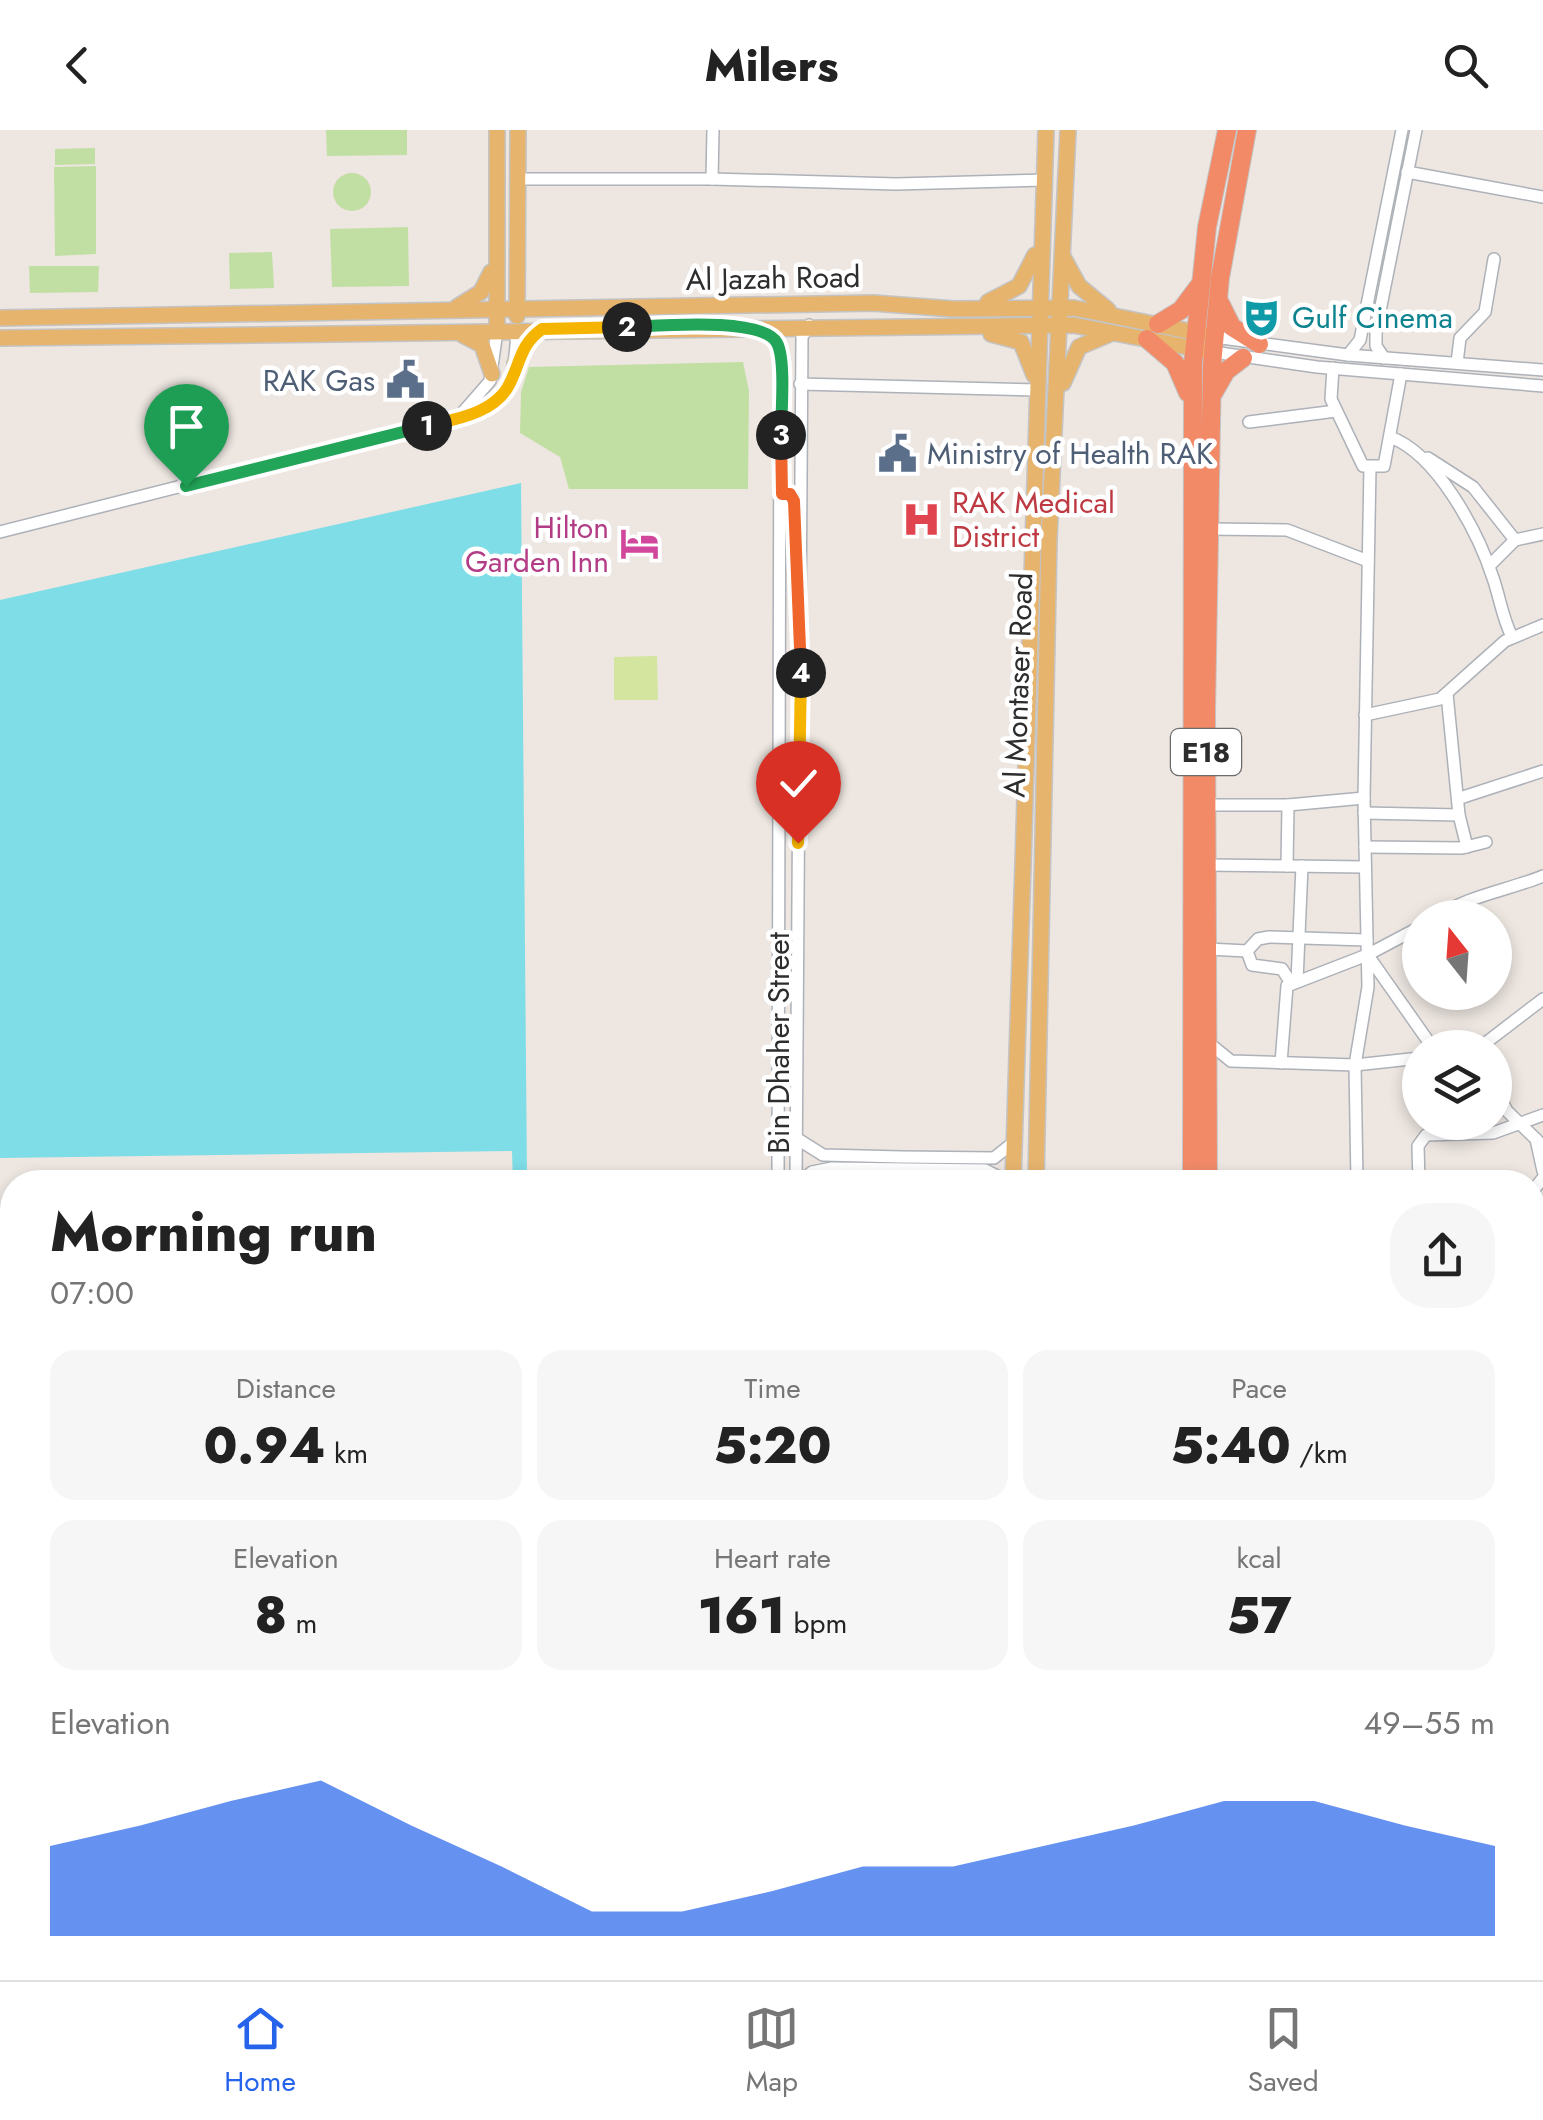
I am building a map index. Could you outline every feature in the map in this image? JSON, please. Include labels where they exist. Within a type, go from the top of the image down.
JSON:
[{"type":"highway","name":"E18","points":[[1189,1170],[1192,405],[1204,343],[1227,130]]},
{"type":"highway","name":"E18","points":[[1210,286],[1248,130]]},
{"type":"highway","points":[[1192,405],[1175,363],[1153,331],[1210,286],[1232,327],[1259,344]]},
{"type":"highway","name":"E18","points":[[1204,343],[1212,397],[1206,805],[1211,1170]]},
{"type":"highway","points":[[1212,397],[1221,377],[1242,358]]},
{"type":"main road","points":[[497,130],[497,331]]},
{"type":"main road","points":[[517,330],[518,130]]},
{"type":"main road","name":"Al Montaser Road","points":[[1012,1170],[1046,130]]},
{"type":"main road","name":"Al Montaser Road","points":[[1036,1170],[1044,712],[1060,249],[1068,130]]},
{"type":"main road","points":[[954,309],[996,300],[1019,286],[1031,270],[1043,222]]},
{"type":"main road","points":[[1060,249],[1079,286],[1116,315]]},
{"type":"main road","points":[[518,263],[529,294],[562,307]]},
{"type":"main road","points":[[450,309],[480,292],[495,264]]},
{"type":"main road","points":[[816,325],[876,318],[873,304]]},
{"type":"main road","name":"Al Jazah Road","points":[[0,318],[873,304],[954,309],[1040,308],[1121,332],[1153,331]]},
{"type":"main road","points":[[979,328],[983,320],[1000,318],[1003,308]]},
{"type":"main road","name":"Al Jazah Road","points":[[0,338],[816,325],[979,328],[1040,326],[1058,316],[1116,315],[1153,331],[1204,343]]},
{"type":"main road","points":[[948,328],[1019,340],[1030,357],[1038,390]]},
{"type":"main road","points":[[515,363],[526,344],[542,329]]},
{"type":"main road","points":[[454,332],[482,345],[492,374]]},
{"type":"main road","points":[[1057,396],[1079,347],[1094,337],[1121,332]]},
{"type":"street","points":[[712,179],[713,130]]},
{"type":"street","points":[[1384,358],[1375,342],[1372,313],[1402,130]]},
{"type":"street","points":[[1348,355],[1372,313],[1416,130]]},
{"type":"street","points":[[1407,172],[1543,197]]},
{"type":"street","points":[[517,179],[896,184],[1045,180]]},
{"type":"street","points":[[1457,363],[1460,338],[1486,312],[1494,259]]},
{"type":"street","name":"Bin Dhaher Street","points":[[797,1170],[798,462],[802,337],[816,325]]},
{"type":"street","name":"Bin Dhaher Street","points":[[743,326],[776,341],[780,380],[778,1170]]},
{"type":"street","points":[[0,532],[487,408],[510,382],[517,330]]},
{"type":"street","points":[[446,421],[477,400],[492,374],[497,331]]},
{"type":"street","name":"Al Jazah Road","points":[[1204,343],[1259,344],[1543,370]]},
{"type":"street","name":"Al Jazah Road","points":[[1204,343],[1242,358],[1543,386]]},
{"type":"street","points":[[1333,368],[1330,393],[1336,411],[1359,464],[1370,467],[1384,466],[1401,374]]},
{"type":"street","points":[[492,374],[510,382]]},
{"type":"street","points":[[780,380],[792,385],[791,437],[798,462]]},
{"type":"street","points":[[800,384],[1038,390]]},
{"type":"street","points":[[1249,422],[1336,411]]},
{"type":"street","points":[[1390,437],[1473,487],[1515,540]]},
{"type":"street","points":[[1424,456],[1489,566],[1512,637]]},
{"type":"street","points":[[1357,1170],[1355,1065],[1368,987],[1364,798],[1370,467]]},
{"type":"street","points":[[782,494],[794,500],[798,553]]},
{"type":"street","points":[[1208,529],[1287,530],[1368,561]]},
{"type":"street","points":[[1489,566],[1515,540],[1543,534]]},
{"type":"street","points":[[1365,715],[1423,706],[1447,694],[1512,637],[1543,624]]},
{"type":"street","points":[[1447,694],[1459,814],[1467,847]]},
{"type":"street","points":[[780,725],[786,774],[799,778]]},
{"type":"street","points":[[1460,798],[1543,771]]},
{"type":"street","points":[[1206,805],[1288,805],[1364,798]]},
{"type":"street","points":[[1287,866],[1288,805]]},
{"type":"street","points":[[1364,813],[1459,814]]},
{"type":"street","points":[[1365,847],[1467,847],[1486,842]]},
{"type":"street","points":[[1206,865],[1365,867]]},
{"type":"street","points":[[1294,982],[1302,866]]},
{"type":"street","points":[[1466,900],[1512,889],[1543,876]]},
{"type":"street","points":[[1282,1063],[1284,992],[1294,982],[1402,936]]},
{"type":"street","points":[[1247,951],[1258,939],[1367,940]]},
{"type":"street","points":[[1208,948],[1247,951]]},
{"type":"street","points":[[1247,951],[1252,965],[1282,969],[1294,982]]},
{"type":"street","points":[[1367,954],[1420,1030]]},
{"type":"street","points":[[1503,1030],[1543,999]]},
{"type":"street","points":[[1210,1044],[1232,1062]]},
{"type":"street","points":[[1210,1078],[1232,1062],[1355,1065],[1402,1060]]},
{"type":"street","points":[[1512,1113],[1539,1142],[1542,1170]]},
{"type":"street","points":[[1419,1170],[1418,1146],[1426,1135],[1478,1136],[1543,1115]]},
{"type":"street","points":[[796,1138],[823,1156],[987,1164],[995,1170]]},
{"type":"street","points":[[823,1156],[816,1161],[819,1169],[987,1164],[1014,1142]]},
{"type":"green space","points":[[326,130],[407,130],[407,155],[327,156]]},
{"type":"green space","points":[[95,148],[95,164],[55,165],[55,149]]},
{"type":"green space","points":[[96,166],[96,254],[55,256],[54,167]]},
{"type":"green space","points":[[352,173],[366,178],[371,192],[366,206],[352,211],[338,206],[333,192],[338,178]]},
{"type":"green space","points":[[408,227],[409,286],[332,287],[330,229]]},
{"type":"green space","points":[[272,252],[274,288],[230,289],[229,253]]},
{"type":"green space","points":[[29,266],[99,266],[98,292],[30,293]]},
{"type":"green space","points":[[743,362],[749,391],[748,489],[569,489],[560,457],[520,433],[521,392],[529,367]]},
{"type":"green space","points":[[657,656],[658,700],[614,700],[614,657]]},
{"type":"water","points":[[521,483],[527,1170],[513,1170],[512,1151],[0,1158],[0,600]]},
{"type":"place","name":"Gulf Cinema","points":[[1262,317]]},
{"type":"place","name":"RAK Gas","points":[[405,380]]},
{"type":"place","name":"Ministry of Health RAK","points":[[897,453]]},
{"type":"place","name":"RAK Medical District","points":[[922,519]]},
{"type":"place","name":"Hilton Garden Inn","points":[[639,544]]},
{"type":"route","points":[[186,486],[487,408],[505,392],[521,350],[542,329],[743,326],[771,336],[779,348],[782,494],[790,494],[794,500],[798,553],[798,843]]}]
